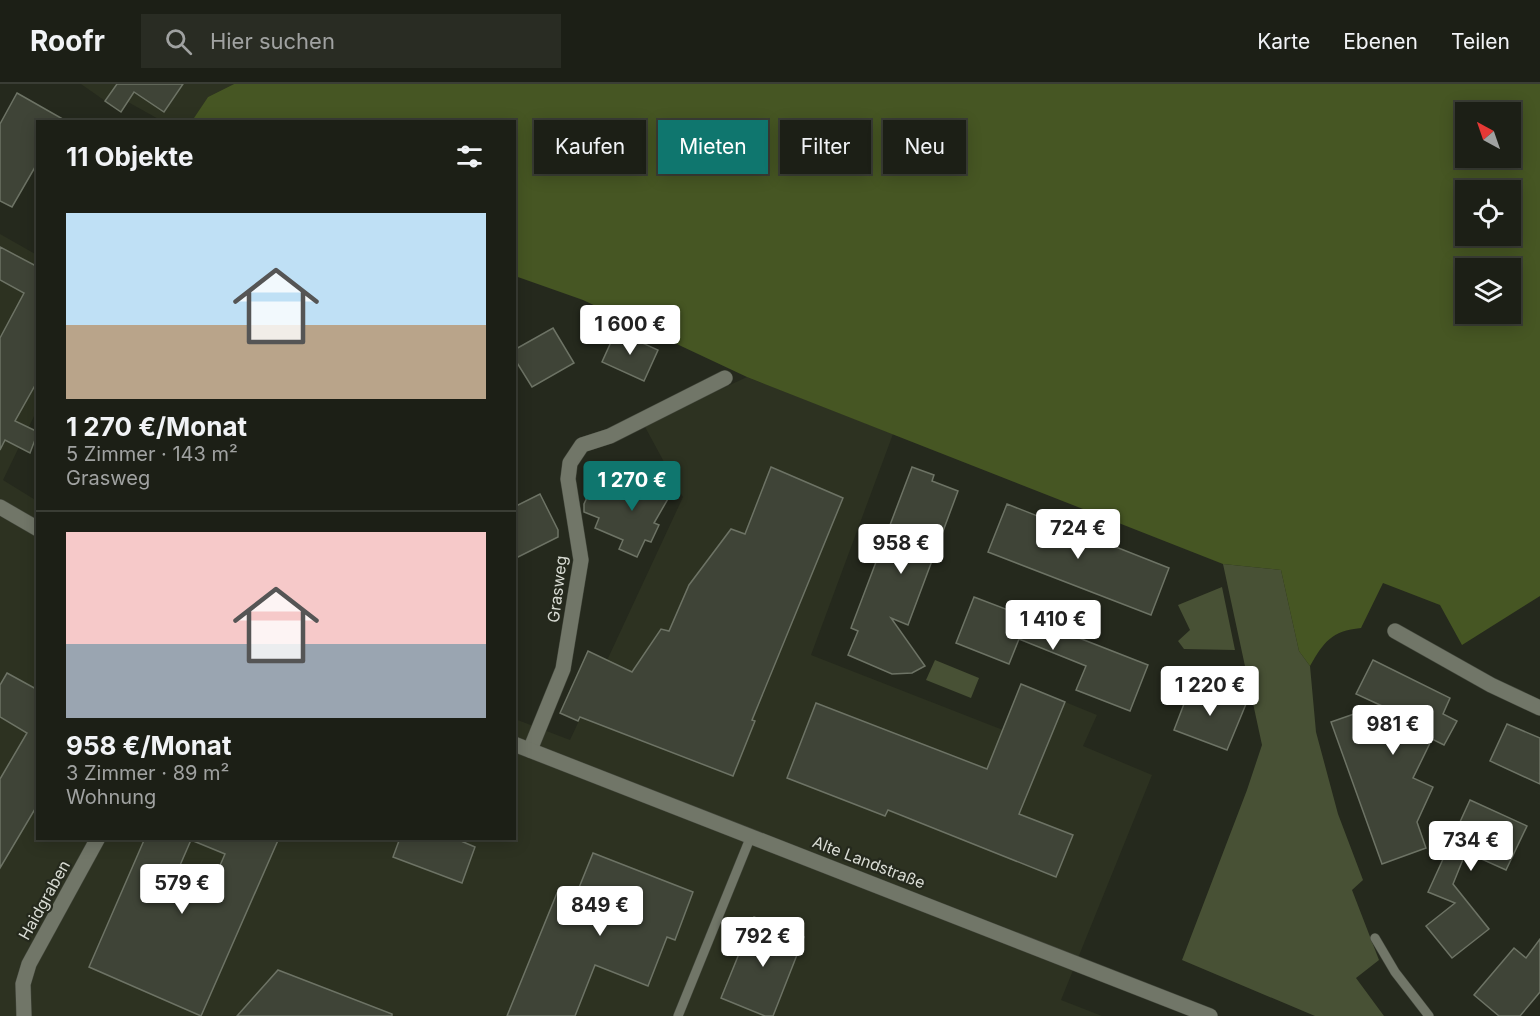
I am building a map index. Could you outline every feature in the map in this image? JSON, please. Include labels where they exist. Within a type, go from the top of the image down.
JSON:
[{"type":"street","name":"Grasweg","points":[[531,750],[563,669],[581,560],[568,479],[570,463],[582,445],[610,436],[725,378]]},
{"type":"street","points":[[0,507],[36,528]]},
{"type":"street","points":[[1395,631],[1491,685],[1540,708]]},
{"type":"street","name":"Alte Landstraße","points":[[516,745],[1210,1016]]},
{"type":"street","name":"Haidgraben","points":[[24,1016],[23,984],[29,964],[97,840]]},
{"type":"lane","points":[[678,1016],[751,836]]},
{"type":"lane","points":[[1375,938],[1395,972],[1429,1016]]},
{"type":"shaded area","points":[[81,84],[234,84],[208,97],[193,120],[160,120],[128,102],[121,112]]},
{"type":"shaded area","points":[[0,234],[36,254],[36,412],[3,480],[36,500],[36,840],[516,840],[516,719],[570,740],[683,497],[644,425],[747,377],[893,434],[811,655],[1003,730],[1021,684],[1097,715],[1083,746],[1152,775],[1061,1000],[1102,1016],[0,1016]]},
{"type":"shaded area","points":[[1223,564],[1281,570],[1299,651],[1310,666],[1316,732],[1338,814],[1363,880],[1352,890],[1379,960],[1356,978],[1384,1016],[1315,1016],[1182,960],[1262,745]]},
{"type":"shaded area","points":[[1222,587],[1235,650],[1184,649],[1178,641],[1190,630],[1178,605]]},
{"type":"shaded area","points":[[935,660],[979,678],[971,698],[926,680]]},
{"type":"green space","points":[[234,84],[1540,84],[1540,596],[1462,645],[1440,605],[1383,583],[1361,628],[1335,635],[1324,644],[1310,666],[1299,651],[1281,570],[1223,564],[747,377],[583,300],[516,276],[516,120],[193,120],[208,97]]},
{"type":"building","points":[[117,84],[183,84],[164,112],[134,92],[121,112],[105,101]]},
{"type":"building","points":[[17,93],[64,120],[36,120],[36,165],[12,207],[0,201],[0,124]]},
{"type":"building","points":[[0,247],[36,266],[36,384],[15,421],[36,431],[30,453],[5,440],[0,450],[0,338],[24,293],[0,280]]},
{"type":"building","points":[[553,328],[574,363],[532,387],[516,361],[516,349]]},
{"type":"building","points":[[616,331],[658,350],[644,381],[602,362]]},
{"type":"building","points":[[656,467],[670,474],[676,485],[654,523],[659,525],[651,542],[645,540],[637,557],[619,549],[623,540],[595,528],[599,518],[584,512],[584,504],[591,489],[608,497],[613,487],[640,499]]},
{"type":"building","points":[[771,467],[843,498],[752,720],[755,721],[733,776],[580,717],[578,721],[560,713],[588,651],[632,672],[661,629],[669,631],[689,585],[731,529],[745,534]]},
{"type":"building","points":[[912,467],[934,475],[932,481],[958,491],[908,625],[891,618],[925,666],[912,673],[892,674],[848,655],[858,631],[851,628]]},
{"type":"building","points":[[540,494],[558,530],[558,537],[516,558],[516,506]]},
{"type":"building","points":[[1007,504],[1169,568],[1151,615],[988,552]]},
{"type":"building","points":[[974,597],[1045,624],[1046,620],[1081,634],[1079,638],[1148,665],[1130,711],[1076,690],[1086,666],[1019,639],[1009,664],[956,643]]},
{"type":"building","points":[[1373,660],[1450,698],[1443,714],[1457,721],[1444,745],[1432,739],[1413,778],[1433,787],[1417,822],[1426,848],[1382,864],[1331,722],[1380,705],[1356,694]]},
{"type":"building","points":[[7,673],[36,689],[36,807],[0,868],[0,779],[27,733],[0,717],[0,685]]},
{"type":"building","points":[[1192,683],[1246,704],[1227,750],[1174,730]]},
{"type":"building","points":[[1021,684],[1065,702],[1019,814],[1073,835],[1056,877],[888,810],[885,816],[787,778],[816,703],[987,769]]},
{"type":"building","points":[[1507,724],[1540,738],[1540,784],[1490,761]]},
{"type":"building","points":[[1470,800],[1527,826],[1506,870],[1466,852],[1453,884],[1489,929],[1452,958],[1426,926],[1455,903],[1428,892]]},
{"type":"building","points":[[144,840],[191,840],[278,840],[201,1016],[89,967]],"holes":[[[191,840],[225,854],[205,900],[171,886]]]},
{"type":"building","points":[[399,840],[459,840],[475,847],[462,883],[393,857]]},
{"type":"building","points":[[593,853],[693,892],[675,940],[667,937],[648,986],[595,965],[575,1016],[507,1016],[557,893],[574,900]]},
{"type":"building","points":[[754,917],[804,937],[773,1016],[765,1016],[721,998]]},
{"type":"building","points":[[1540,939],[1540,992],[1520,1016],[1499,1016],[1474,995],[1514,948],[1526,958]]},
{"type":"building","points":[[278,970],[392,1014],[392,1016],[237,1016]]}]
